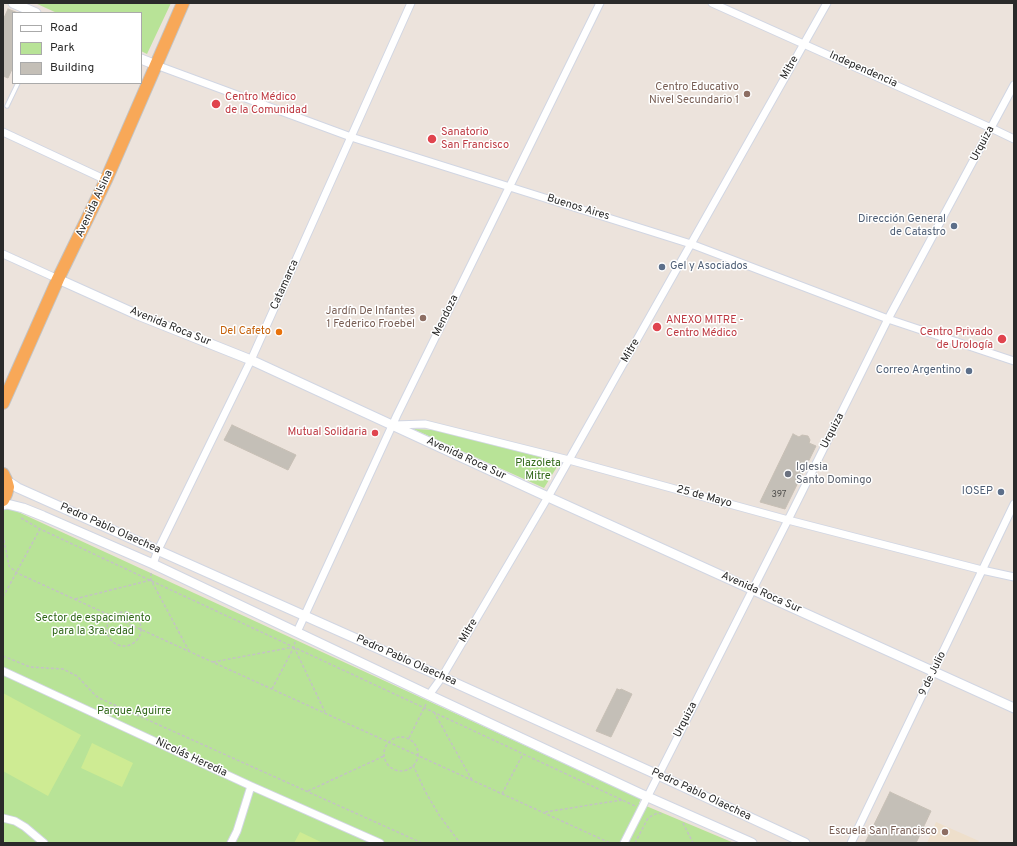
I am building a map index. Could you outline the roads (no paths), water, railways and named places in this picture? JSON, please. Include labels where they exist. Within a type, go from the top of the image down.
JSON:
[{"type":"highway","name":"Avenida Alsina","points":[[3,403],[58,279],[106,180],[183,3]]},
{"type":"highway","points":[[3,500],[8,487],[5,477]]},
{"type":"street","points":[[13,3],[34,12]]},
{"type":"street","name":"Catamarca","points":[[153,564],[158,550],[251,360],[411,3]]},
{"type":"street","name":"Mendoza","points":[[298,632],[393,425],[600,3]]},
{"type":"street","name":"Independencia","points":[[712,3],[804,43],[1014,139]]},
{"type":"street","name":"Mitre","points":[[429,695],[442,677],[548,497],[827,3]]},
{"type":"street","name":"Buenos Aires","points":[[142,59],[351,137],[691,244],[888,320],[1014,361]]},
{"type":"street","name":"Urquiza","points":[[624,843],[888,320],[1014,85]]},
{"type":"street","points":[[3,132],[106,180]]},
{"type":"street","name":"Avenida Roca Sur","points":[[3,254],[138,315],[251,360],[548,497],[1014,708]]},
{"type":"street","name":"25 de Mayo","points":[[393,425],[425,424],[569,460],[788,520],[1014,577]]},
{"type":"street","name":"Pedro Pablo Olaechea","points":[[5,477],[18,488],[305,615],[805,843]]},
{"type":"street","name":"Pedro Pablo Olaechea","points":[[3,504],[23,508],[153,564],[647,797],[752,843]]},
{"type":"street","name":"9 de Julio","points":[[850,843],[1014,504]]},
{"type":"street","name":"Nicolás Heredia","points":[[3,671],[251,786],[380,843]]},
{"type":"street","points":[[231,843],[237,831],[251,786]]},
{"type":"street","points":[[3,818],[15,821],[25,827],[44,843]]},
{"type":"lane","points":[[7,106],[18,84]]},
{"type":"place","name":"Centro Educativo Nivel Secundario 1","points":[[747,94]]},
{"type":"place","name":"Centro Médico de la Comunidad","points":[[216,104]]},
{"type":"place","name":"Sanatorio San Francisco","points":[[432,139]]},
{"type":"place","name":"Dirección General de Catastro","points":[[954,226]]},
{"type":"place","name":"Gel y Asociados","points":[[662,267]]},
{"type":"place","name":"Jardín De Infantes 1 Federico Froebel","points":[[423,318]]},
{"type":"place","name":"ANEXO MITRE - Centro Médico","points":[[657,327]]},
{"type":"place","name":"Del Cafeto","points":[[279,332]]},
{"type":"place","name":"Centro Privado de Urología","points":[[1002,339]]},
{"type":"place","name":"Correo Argentino","points":[[969,371]]},
{"type":"place","name":"Mutual Solidaria","points":[[375,433]]},
{"type":"place","name":"Iglesia Santo Domingo","points":[[788,474]]},
{"type":"place","name":"IOSEP","points":[[1001,492]]},
{"type":"place","name":"Escuela San Francisco","points":[[945,832]]},
{"type":"park label","name":"Plazoleta Mitre","points":[[538,470]]},
{"type":"park label","name":"Sector de espacimiento para la 3ra. edad","points":[[93,625]]},
{"type":"park label","name":"Parque Aguirre","points":[[134,712]]}]
